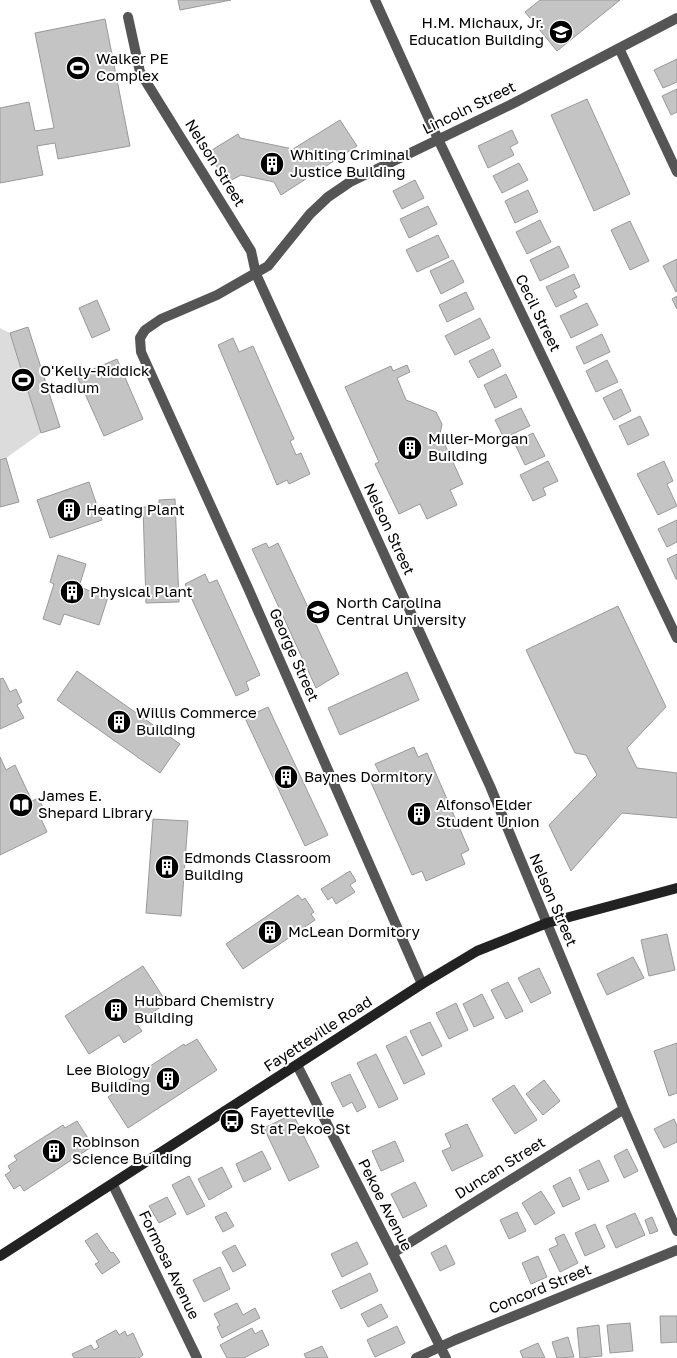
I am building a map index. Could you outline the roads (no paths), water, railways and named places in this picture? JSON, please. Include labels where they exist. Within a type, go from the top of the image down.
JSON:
[{"type":"main road","name":"Fayetteville Road","points":[[0,1256],[298,1066],[422,984],[477,951],[547,923],[677,888]]},
{"type":"street","name":"Cecil Street","points":[[375,0],[438,140],[677,638]]},
{"type":"street","name":"Nelson Street","points":[[128,16],[140,72],[251,251],[256,274],[490,786],[624,1109],[677,1231]]},
{"type":"street","name":"Lincoln Street","points":[[140,338],[145,330],[161,319],[217,295],[268,266],[283,250],[310,214],[328,197],[350,182],[438,140],[677,18]]},
{"type":"street","points":[[619,48],[677,172]]},
{"type":"street","name":"George Street","points":[[140,338],[141,352],[248,588],[422,984]]},
{"type":"street","name":"Pekoe Avenue","points":[[298,1066],[446,1358]]},
{"type":"street","name":"Duncan Street","points":[[393,1253],[624,1109]]},
{"type":"street","name":"Formosa Avenue","points":[[113,1185],[197,1358]]},
{"type":"street","name":"Concord Street","points":[[416,1358],[441,1346],[677,1250]]},
{"type":"place","name":"H.M. Michaux, Jr. Education Building","points":[[561,32]]},
{"type":"place","name":"Walker PE Complex","points":[[78,68]]},
{"type":"place","name":"Whiting Criminal Justice Building","points":[[272,164]]},
{"type":"place","name":"O'Kelly-Riddick Stadium","points":[[23,380]]},
{"type":"place","name":"Miller-Morgan Building","points":[[410,448]]},
{"type":"place","name":"Heating Plant","points":[[69,510]]},
{"type":"place","name":"Physical Plant","points":[[72,592]]},
{"type":"place","name":"North Carolina Central University","points":[[318,612]]},
{"type":"place","name":"Willis Commerce Building","points":[[119,722]]},
{"type":"place","name":"Baynes Dormitory","points":[[286,777]]},
{"type":"place","name":"James E. Shepard Library","points":[[21,805]]},
{"type":"place","name":"Alfonso Elder Student Union","points":[[419,814]]},
{"type":"place","name":"Edmonds Classroom Building","points":[[167,867]]},
{"type":"place","name":"McLean Dormitory","points":[[270,932]]},
{"type":"place","name":"Hubbard Chemistry Building","points":[[116,1010]]},
{"type":"place","name":"Lee Biology Building","points":[[168,1079]]},
{"type":"place","name":"Fayetteville St at Pekoe St","points":[[232,1121]]},
{"type":"place","name":"Robinson Science Building","points":[[54,1151]]}]
